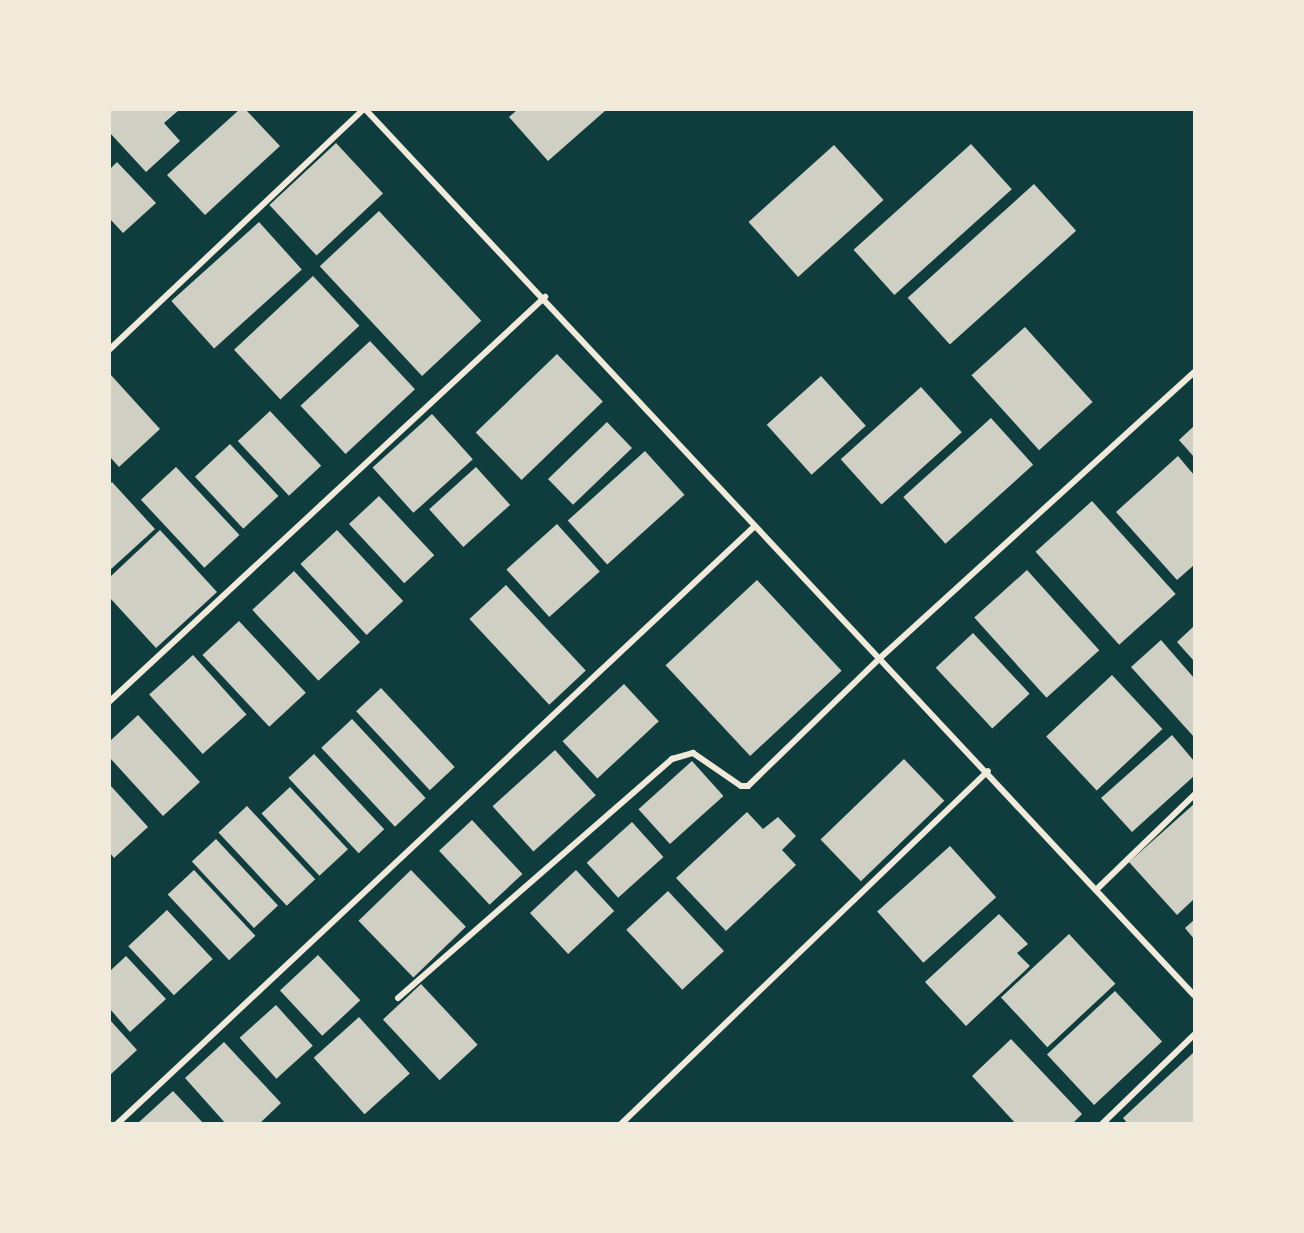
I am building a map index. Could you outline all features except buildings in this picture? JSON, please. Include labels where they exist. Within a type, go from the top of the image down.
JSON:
[{"type":"street","points":[[110,349],[365,110],[544,297],[755,526],[988,771],[1194,995]]},
{"type":"street","points":[[110,701],[544,297]]},
{"type":"street","points":[[398,998],[672,759],[693,753],[741,786],[748,786],[880,658],[1194,372]]},
{"type":"street","points":[[117,1124],[755,526]]},
{"type":"street","points":[[621,1124],[988,771]]},
{"type":"street","points":[[1097,890],[1194,795]]},
{"type":"street","points":[[1102,1124],[1194,1035]]}]
